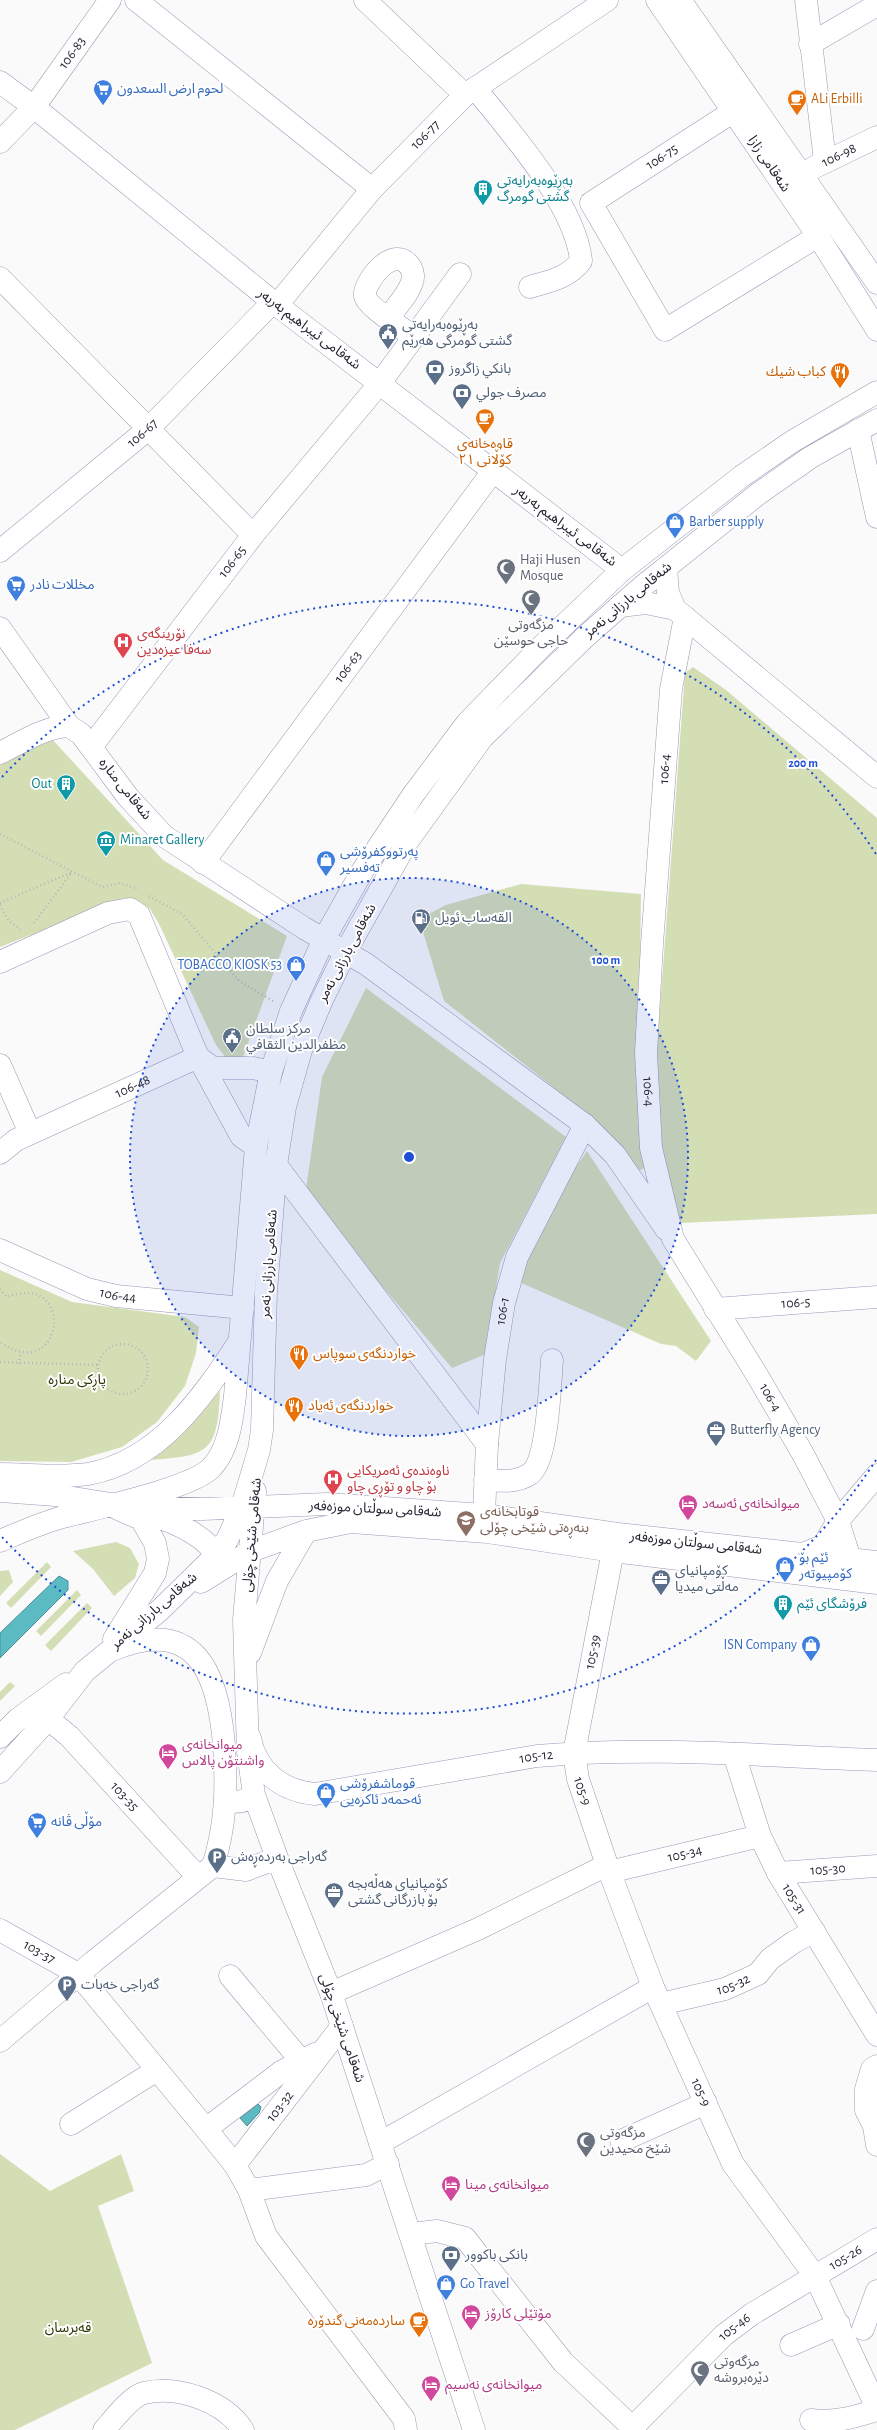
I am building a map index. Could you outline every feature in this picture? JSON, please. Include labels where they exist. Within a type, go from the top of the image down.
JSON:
[{"type":"street","name":"106-83","points":[[0,142],[34,107],[110,0]]},
{"type":"street","points":[[136,0],[372,189]]},
{"type":"street","points":[[365,0],[470,91],[545,178],[579,243],[581,261],[573,271],[559,279],[530,287]]},
{"type":"street","name":"106-77","points":[[275,304],[372,189],[470,91],[607,0]]},
{"type":"street","name":"شەقامی زازا","points":[[657,0],[818,236],[877,330]]},
{"type":"street","name":"شەقامی زازا","points":[[680,0],[877,283]]},
{"type":"street","points":[[806,0],[810,44],[825,160]]},
{"type":"street","points":[[810,44],[877,6]]},
{"type":"street","name":"شەقامی ئیبراهیم بەربەر","points":[[0,82],[34,107],[275,304],[622,570]]},
{"type":"street","name":"106-75","points":[[734,111],[591,203],[665,330],[818,236]]},
{"type":"street","name":"106-98","points":[[802,175],[825,160],[877,137]]},
{"type":"street","name":"106-65","points":[[91,747],[252,535],[380,383],[460,274]]},
{"type":"street","points":[[0,278],[147,430],[252,535]]},
{"type":"street","name":"106-67","points":[[0,551],[147,430],[275,304]]},
{"type":"street","points":[[388,318],[414,337]]},
{"type":"street","name":"شەقامی بارزانی نەمر","points":[[0,1541],[62,1518],[120,1506],[200,1476],[212,1468],[224,1448],[229,1432],[235,1396],[256,1147],[271,1072],[291,1011],[324,939],[363,870],[408,801],[467,723],[542,646],[622,570],[742,476],[799,437],[877,392]]},
{"type":"street","points":[[868,425],[877,517]]},
{"type":"street","name":"شەقامی بارزانی نەمر","points":[[259,1450],[263,1412],[266,1292],[276,1165],[285,1107],[301,1050],[346,952],[407,842],[482,738],[585,637],[620,606],[758,494],[811,458],[868,425]]},
{"type":"street","name":"106-63","points":[[203,863],[493,471]]},
{"type":"street","points":[[666,568],[668,593],[680,613],[877,776]]},
{"type":"street","points":[[620,606],[646,603],[680,613]]},
{"type":"street","name":"106-4","points":[[680,613],[671,689],[646,1053],[650,1148],[673,1239],[757,1375],[799,1447],[838,1521],[850,1559]]},
{"type":"street","name":"شەقامی منارە","points":[[0,628],[69,726],[81,734],[128,797],[164,836],[203,863],[366,964],[585,1125],[614,1155],[673,1239]]},
{"type":"street","points":[[3,746],[58,727],[69,726]]},
{"type":"street","points":[[0,962],[108,913],[130,909],[139,915],[198,1057],[241,1136],[256,1147]]},
{"type":"street","points":[[198,1057],[213,1068],[253,1068],[271,1072]]},
{"type":"street","name":"106-48","points":[[0,1153],[16,1140],[30,1133],[198,1057]]},
{"type":"street","points":[[0,1065],[30,1133]]},
{"type":"street","name":"106-1","points":[[484,1515],[487,1444],[495,1359],[504,1303],[517,1257],[585,1125]]},
{"type":"street","points":[[276,1165],[487,1444]]},
{"type":"street","name":"106-44","points":[[0,1250],[87,1289],[116,1296],[243,1308]]},
{"type":"street","name":"106-5","points":[[715,1309],[877,1297]]},
{"type":"street","points":[[0,1474],[78,1475],[102,1470],[124,1461],[173,1428],[192,1409],[211,1386],[240,1341]]},
{"type":"street","points":[[485,1480],[514,1481],[531,1473],[543,1453],[552,1360]]},
{"type":"street","name":"شەقامی شێخی چۆلی","points":[[259,1450],[248,1507],[251,1551],[244,1620],[248,1752],[254,1795],[277,1858],[331,1993],[474,2430]]},
{"type":"street","points":[[803,1554],[823,1546],[838,1521],[877,1475]]},
{"type":"street","points":[[0,1490],[55,1496],[120,1506],[141,1519],[155,1544],[158,1559],[155,1574],[106,1653]]},
{"type":"street","name":"شەقامی سوڵتان موزەفەر","points":[[120,1506],[203,1509],[327,1504],[484,1515],[618,1534],[877,1562]]},
{"type":"street","name":"شەقامی شێخی چۆلی","points":[[120,1506],[189,1530],[221,1559],[235,1584],[244,1620]]},
{"type":"street","name":"شەقامی بارزانی نەمر","points":[[0,1772],[48,1719],[85,1671],[221,1559],[227,1540],[248,1507]]},
{"type":"street","name":"شەقامی سوڵتان موزەفەر","points":[[221,1559],[251,1551],[306,1531],[342,1523],[360,1522],[487,1532],[613,1551],[877,1582]]},
{"type":"street","points":[[245,1666],[276,1581],[306,1531]]},
{"type":"street","name":"105-39","points":[[574,1753],[613,1551]]},
{"type":"street","points":[[0,2041],[78,1974],[206,1871],[222,1838],[226,1800],[220,1710],[210,1678],[196,1654],[183,1645],[150,1639],[129,1643],[106,1653]]},
{"type":"street","points":[[0,1737],[27,1712],[85,1671]]},
{"type":"street","name":"105-12","points":[[246,1715],[250,1740],[260,1764],[278,1783],[302,1793],[327,1792],[538,1756],[574,1753],[734,1754],[877,1760]]},
{"type":"street","name":"103-35","points":[[48,1719],[69,1736],[206,1871]]},
{"type":"street","name":"105-9","points":[[574,1753],[578,1779],[608,1869],[657,1995],[733,2164],[856,2329],[877,2409]]},
{"type":"street","name":"105-31","points":[[734,1754],[760,1836],[778,1874],[877,2034]]},
{"type":"street","points":[[226,1800],[233,1802],[244,1801],[254,1795]]},
{"type":"street","name":"105-34","points":[[331,1993],[478,1929],[608,1869],[760,1836]]},
{"type":"street","points":[[206,1871],[246,1870],[277,1858]]},
{"type":"street","name":"105-30","points":[[778,1874],[877,1866]]},
{"type":"street","name":"103-37","points":[[0,1930],[78,1974]]},
{"type":"street","name":"105-32","points":[[380,2143],[657,1995],[725,1989],[758,1974],[776,1955],[794,1942],[814,1931]]},
{"type":"street","points":[[78,1974],[235,2165],[249,2190],[266,2236],[404,2420],[406,2430]]},
{"type":"street","points":[[230,1976],[305,2065]]},
{"type":"street","name":"103-32","points":[[235,2165],[305,2065],[325,2048],[342,2026]]},
{"type":"street","name":"103-32","points":[[206,2129],[281,2072],[305,2065]]},
{"type":"street","points":[[877,2066],[872,2070],[866,2089],[866,2110],[874,2126],[877,2145]]},
{"type":"street","points":[[71,2124],[157,2070]]},
{"type":"street","points":[[621,2141],[706,2103]]},
{"type":"street","points":[[249,2190],[366,2175],[388,2164]]},
{"type":"street","points":[[411,2234],[437,2231],[465,2238],[563,2362],[634,2429]]},
{"type":"street","name":"105-26","points":[[815,2276],[877,2240]]},
{"type":"street","name":"105-46","points":[[634,2429],[724,2336],[752,2314],[815,2276]]},
{"type":"street","points":[[791,2345],[856,2329],[877,2291]]},
{"type":"street","points":[[104,2430],[127,2405],[143,2393],[178,2391],[212,2403],[236,2420],[243,2430]]},
{"type":"street","points":[[811,2420],[835,2421],[877,2409]]},
{"type":"path","points":[[0,834],[102,887],[120,883],[140,891]]},
{"type":"path","points":[[27,933],[8,920],[0,904],[72,872]]},
{"type":"path","points":[[32,927],[72,872]]},
{"type":"path","points":[[147,894],[182,914],[239,982],[291,1011]]},
{"type":"path","points":[[0,1289],[7,1297],[17,1293],[28,1293],[40,1296],[49,1304],[54,1315],[55,1328],[51,1338],[43,1347],[33,1352],[21,1352],[10,1349],[0,1342]]},
{"type":"path","points":[[126,1343],[136,1347],[143,1354],[148,1363],[148,1373],[145,1382],[138,1390],[129,1395],[120,1395],[110,1392],[102,1385],[98,1376],[98,1365],[100,1356],[108,1349],[116,1344],[126,1343]]},
{"type":"path","points":[[19,1364],[21,1352]]},
{"type":"path","points":[[0,1362],[19,1364],[98,1365]]},
{"type":"green space","points":[[693,667],[726,690],[877,818],[877,1214],[681,1223],[675,1218],[662,1158],[654,1088],[685,673]]},
{"type":"green space","points":[[52,739],[163,860],[287,936],[240,1065],[226,1058],[216,1045],[159,924],[150,909],[138,901],[124,898],[0,947],[0,765]]},
{"type":"green space","points":[[521,884],[641,894],[638,1123],[648,1166],[639,1171],[590,1116],[444,1001],[419,919],[446,905]]},
{"type":"green space","points":[[366,988],[566,1137],[500,1263],[486,1354],[452,1368],[305,1196],[322,1077]]},
{"type":"green space","points":[[587,1151],[711,1341],[696,1361],[676,1346],[661,1344],[519,1282],[545,1212]]},
{"type":"green space","name":"پاڕکی منارە","points":[[0,1270],[72,1302],[185,1317],[199,1327],[196,1353],[185,1386],[157,1422],[122,1447],[71,1462],[0,1461]]},
{"type":"green space","points":[[220,1391],[219,1412],[216,1428],[212,1439],[205,1448],[196,1453],[184,1456],[148,1460],[189,1425]]},
{"type":"green space","points":[[116,1542],[130,1548],[139,1564],[135,1578],[114,1596],[93,1569],[73,1551]]},
{"type":"green space","points":[[47,1562],[51,1567],[11,1608],[6,1603]]},
{"type":"green space","points":[[9,1570],[13,1582],[0,1596],[0,1571]]},
{"type":"green space","points":[[77,1590],[81,1595],[41,1636],[36,1631]]},
{"type":"green space","points":[[87,1603],[92,1608],[51,1651],[45,1645]]},
{"type":"green space","points":[[10,1682],[15,1686],[0,1701],[0,1692]]},
{"type":"green space","name":"قەبرسان","points":[[0,2154],[50,2191],[121,2154],[134,2191],[98,2206],[152,2363],[15,2430],[0,2430]]},
{"type":"water","points":[[59,1576],[68,1581],[68,1590],[0,1658],[0,1633]]},
{"type":"water","points":[[258,2104],[261,2107],[259,2113],[247,2126],[240,2118]]},
{"type":"place","name":"لحوم ارض السعدون","points":[[103,106]]},
{"type":"place","name":"ALi Erbilli","points":[[797,116]]},
{"type":"place","name":"بەڕێوەبەرایەتی گشتی گومرگ","points":[[483,206]]},
{"type":"place","name":"بەڕێوەبەرایەتی گشتی گومرگی هەرێم","points":[[388,350]]},
{"type":"place","name":"بانكي زاگروز","points":[[435,386]]},
{"type":"place","name":"كباب شيك","points":[[840,389]]},
{"type":"place","name":"مصرف جولي","points":[[462,410]]},
{"type":"place","name":"قاوەخانەی کۆڵانی ٢١","points":[[485,435]]},
{"type":"place","name":"Barber supply","points":[[675,539]]},
{"type":"place","name":"Haji Husen Mosque","points":[[506,585]]},
{"type":"place","name":"مخللات نادر","points":[[16,602]]},
{"type":"place","name":"مزگەوتی حاجی حوسێن","points":[[531,616]]},
{"type":"place","name":"نۆرینگەی سەفا عیزەدین","points":[[123,659]]},
{"type":"place","name":"Out","points":[[66,801]]},
{"type":"place","name":"Minaret Gallery","points":[[106,857]]},
{"type":"place","name":"پەرتووکفرۆشی تەفسیر","points":[[326,877]]},
{"type":"place","name":"القەساب ئویل","points":[[421,935]]},
{"type":"place","name":"TOBACCO KIOSK 53","points":[[296,982]]},
{"type":"place","name":"مركز سلطان مظفرالدين الثقافي","points":[[232,1054]]},
{"type":"place","name":"خواردنگەی سوپاس","points":[[299,1371]]},
{"type":"place","name":"خواردنگەی ئەیاد","points":[[294,1423]]},
{"type":"place","name":"Butterfly Agency","points":[[716,1447]]},
{"type":"place","name":"ناوەندەی ئەمریکایی بۆ چاو و تۆڕی چاو","points":[[333,1496]]},
{"type":"place","name":"میوانخانەی ئەسەد","points":[[688,1521]]},
{"type":"place","name":"قوتابخانەی بنەڕەتی شێخی چۆلی","points":[[466,1537]]},
{"type":"place","name":"ئێم بۆ کۆمپیوتەر","points":[[785,1583]]},
{"type":"place","name":"کۆمپانیای مەڵتی میدیا","points":[[661,1596]]},
{"type":"place","name":"فرۆشگای ئێم","points":[[783,1621]]},
{"type":"place","name":"ISN Company","points":[[811,1662]]},
{"type":"place","name":"میوانخانەی واشنتۆن پالاس","points":[[168,1770]]},
{"type":"place","name":"قوماشفرۆشی ئەحمەد ئاکرەیی","points":[[326,1809]]},
{"type":"place","name":"مۆڵی ڤانە","points":[[37,1839]]},
{"type":"place","name":"گەراجی بەردەڕەش","points":[[217,1874]]},
{"type":"place","name":"کۆمپانیای هەڵەبجە بۆ بازرگانی گشتی","points":[[334,1909]]},
{"type":"place","name":"گەراجی خەبات","points":[[67,2002]]},
{"type":"place","name":"مزگەوتی شێخ محیدین","points":[[586,2158]]},
{"type":"place","name":"میوانخانەی مینا","points":[[451,2202]]},
{"type":"place","name":"بانکی باکوور","points":[[451,2272]]},
{"type":"place","name":"Go Travel","points":[[446,2301]]},
{"type":"place","name":"مۆتێلی کارۆز","points":[[471,2331]]},
{"type":"place","name":"ساردەمەنی گندۆرە","points":[[419,2338]]},
{"type":"place","name":"مزگەوتی دێرەبروشە","points":[[700,2387]]},
{"type":"place","name":"میوانخانەی نەسیم","points":[[431,2402]]}]
